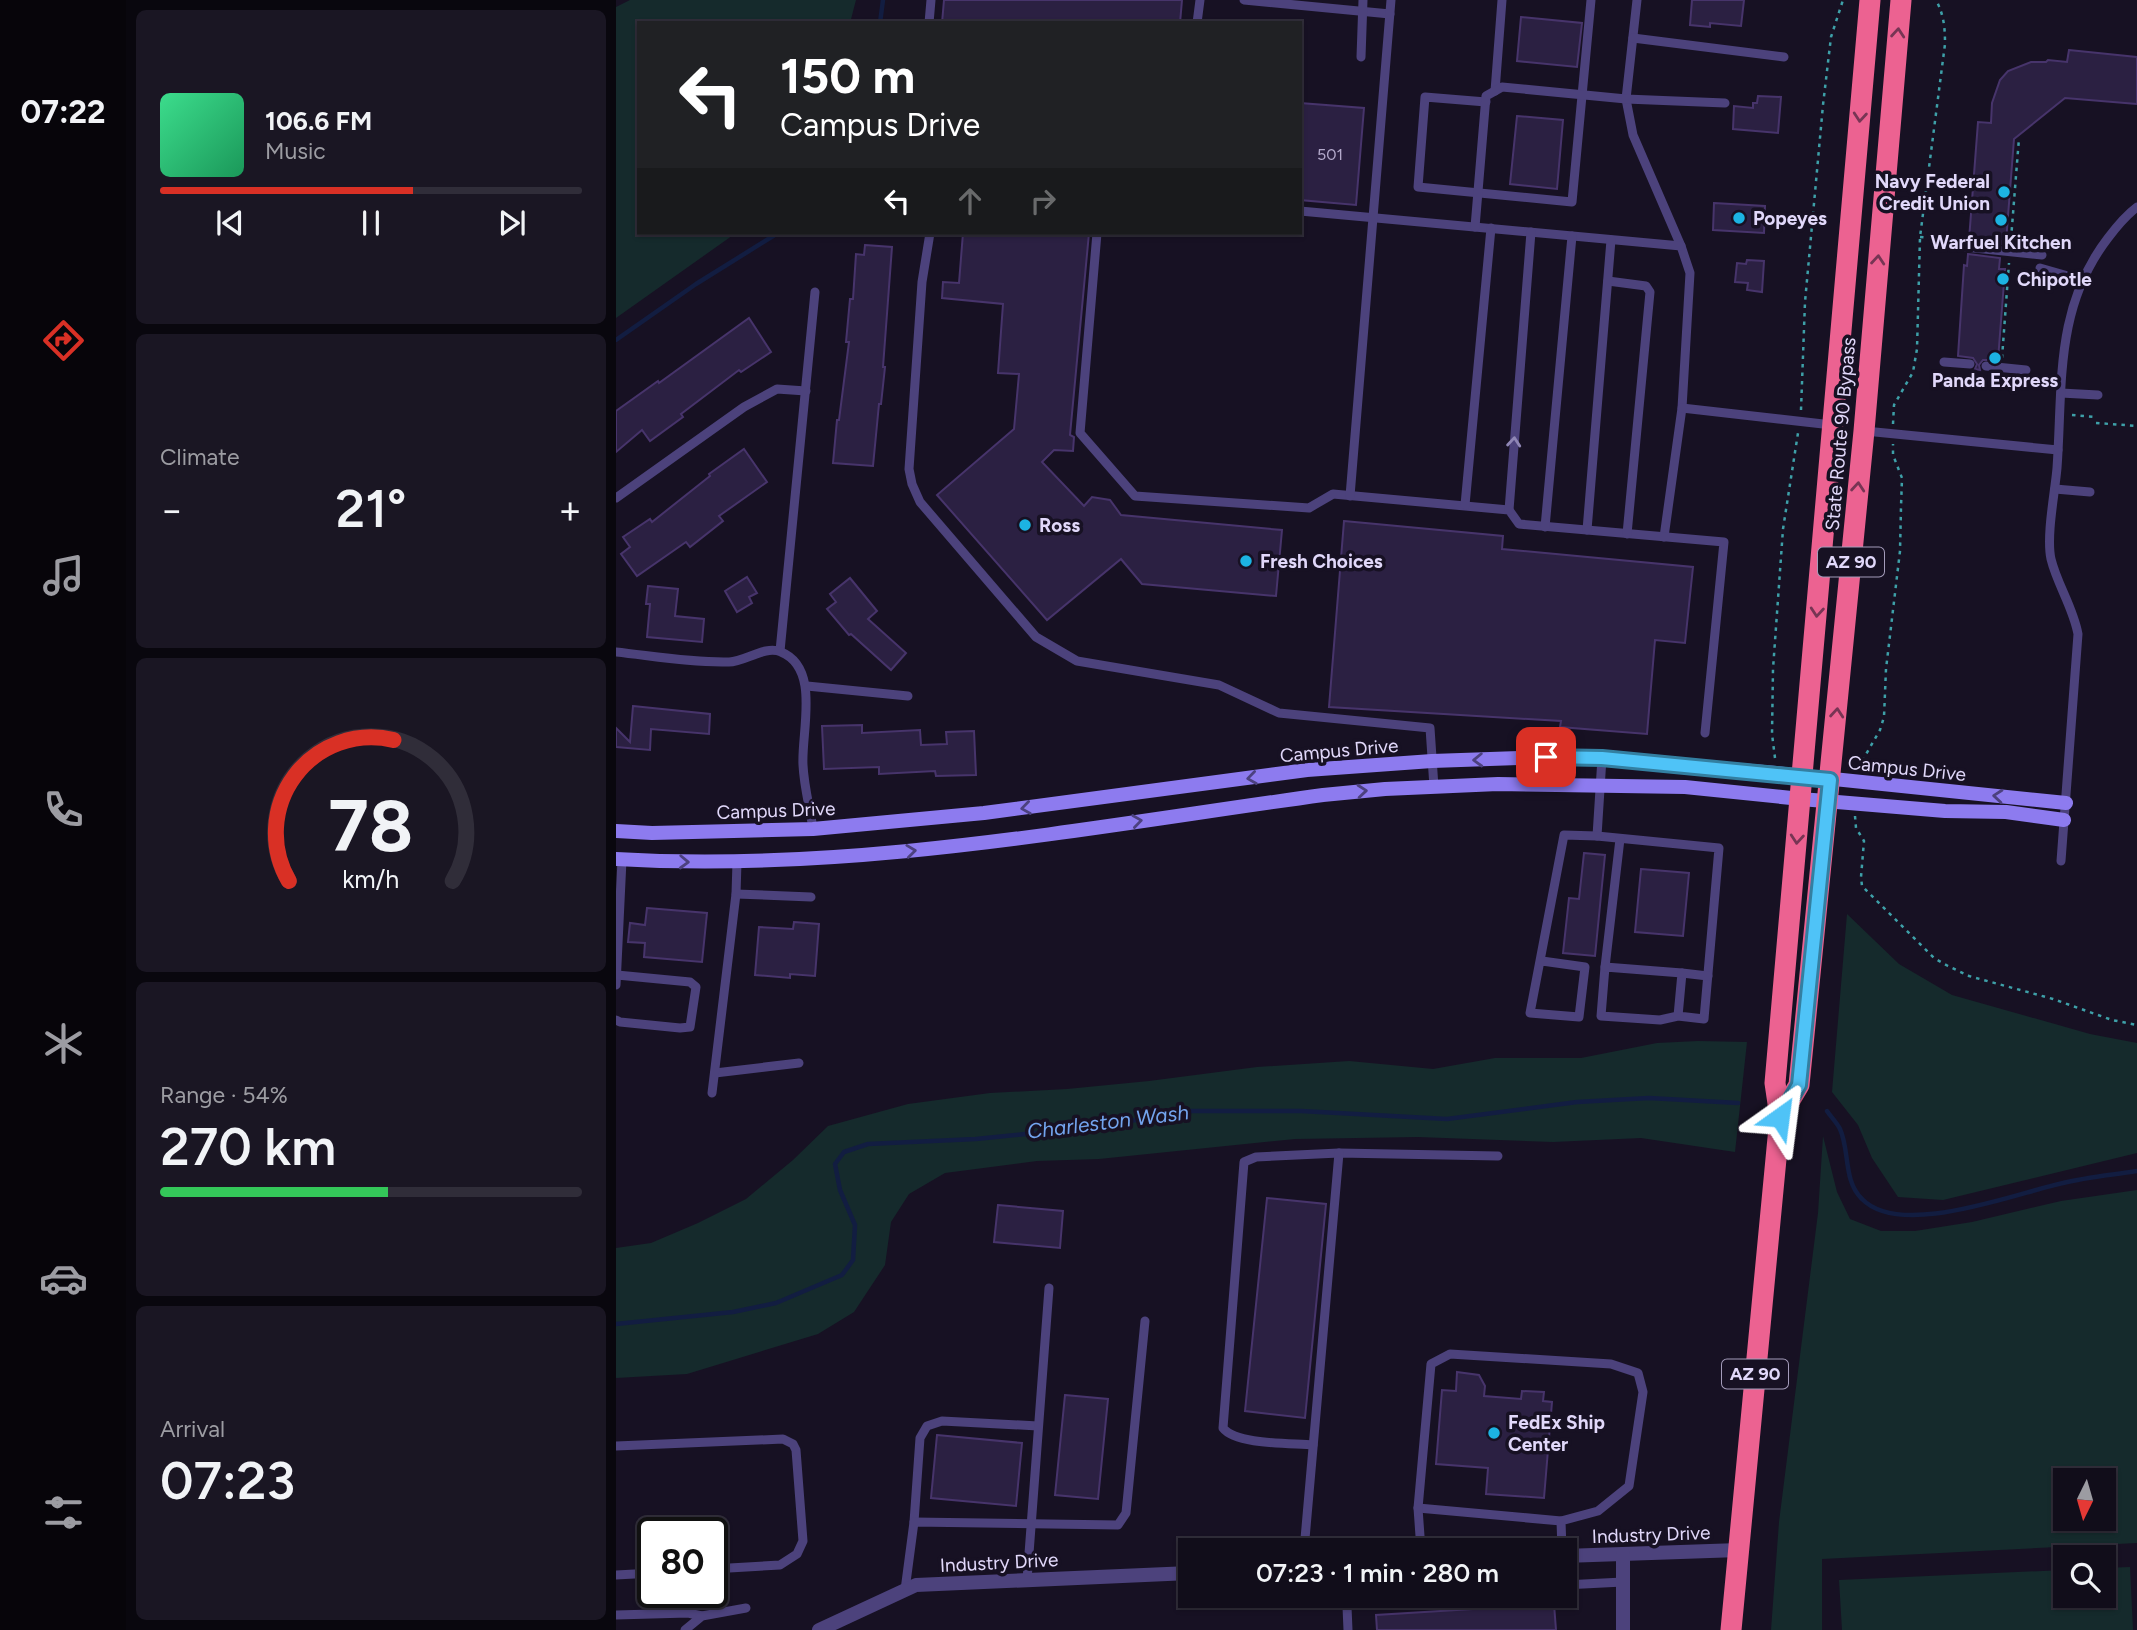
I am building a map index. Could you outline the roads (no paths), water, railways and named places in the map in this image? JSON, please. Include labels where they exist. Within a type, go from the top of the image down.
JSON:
[{"type":"highway","name":"State Route 90 Bypass","points":[[1731,1630],[1780,1117],[1775,1083],[1870,0]]},
{"type":"highway","name":"State Route 90 Bypass","points":[[1780,1117],[1799,1085],[1864,431],[1901,0]]},
{"type":"street","name":"Campus Drive","points":[[616,831],[664,833],[813,830],[985,813],[1307,770],[1432,761],[1573,756],[1803,777],[1853,803],[1945,811],[2006,812],[2064,820]]},
{"type":"street","name":"Campus Drive","points":[[619,859],[737,862],[820,859],[897,852],[1323,795],[1498,784],[1685,787],[1801,799],[1854,783],[2066,803]]},
{"type":"street","name":"Industry Drive","points":[[1577,1556],[1739,1550]]},
{"type":"street","points":[[1623,1554],[1623,1630]]},
{"type":"street","name":"Industry Drive","points":[[818,1630],[916,1585],[1178,1574]]},
{"type":"lane","points":[[929,21],[931,0]]},
{"type":"lane","points":[[1197,21],[1199,0]]},
{"type":"lane","points":[[1244,0],[1390,14]]},
{"type":"lane","points":[[1361,57],[1363,0]]},
{"type":"lane","points":[[1350,496],[1391,0]]},
{"type":"lane","points":[[1495,91],[1502,0]]},
{"type":"lane","points":[[1486,102],[1425,97],[1418,187],[1478,195],[1572,202],[1591,0]]},
{"type":"lane","points":[[1637,0],[1626,99],[1633,135],[1690,273],[1682,408],[1664,537]]},
{"type":"lane","points":[[1633,38],[1784,57]]},
{"type":"lane","points":[[1475,227],[1486,96],[1502,87],[1626,99],[1726,103]]},
{"type":"lane","points":[[2061,861],[2078,634],[2068,599],[2051,558],[2059,414],[2068,322],[2091,260],[2126,215],[2137,207]]},
{"type":"lane","points":[[1302,211],[1681,246]]},
{"type":"lane","points":[[1465,505],[1490,228]]},
{"type":"lane","points":[[1531,232],[1509,510],[1519,524],[1724,542],[1705,733]]},
{"type":"lane","points":[[930,235],[922,282],[909,469],[912,484],[920,502],[1036,637],[1077,661],[1219,685],[1279,713],[1430,728],[1434,787]]},
{"type":"lane","points":[[1097,235],[1080,433],[1135,496],[1309,509],[1333,494],[1509,510]]},
{"type":"lane","points":[[1545,527],[1572,236]]},
{"type":"lane","points":[[1587,530],[1611,240]]},
{"type":"lane","points":[[1955,246],[2042,255]]},
{"type":"lane","points":[[2040,268],[2082,280]]},
{"type":"lane","points":[[1608,281],[1646,286],[1650,292],[1627,534]]},
{"type":"lane","points":[[780,651],[815,292]]},
{"type":"lane","points":[[1944,362],[1970,364]]},
{"type":"lane","points":[[1986,366],[2026,370]]},
{"type":"lane","points":[[616,498],[744,407],[777,389],[806,391]]},
{"type":"lane","points":[[2062,393],[2098,395]]},
{"type":"lane","points":[[1682,408],[1834,426]]},
{"type":"lane","points":[[1864,431],[2058,450]]},
{"type":"lane","points":[[2055,489],[2090,492]]},
{"type":"lane","points":[[616,652],[731,662],[765,651],[780,651],[797,663],[807,686],[803,766],[813,830]]},
{"type":"lane","points":[[807,686],[908,696]]},
{"type":"lane","points":[[1597,836],[1602,758]]},
{"type":"lane","points":[[1542,961],[1585,967],[1579,1017],[1530,1013],[1564,835],[1597,836],[1719,848],[1704,1018],[1678,1016],[1660,1020],[1601,1016],[1620,839]]},
{"type":"lane","points":[[616,985],[619,859]]},
{"type":"lane","points":[[712,1093],[736,894],[737,862]]},
{"type":"lane","points":[[736,894],[811,897]]},
{"type":"lane","points":[[1605,967],[1708,976]]},
{"type":"lane","points":[[1678,1016],[1682,973]]},
{"type":"lane","points":[[616,1020],[620,1023],[690,1027],[696,987],[690,982],[617,975]]},
{"type":"lane","points":[[715,1073],[799,1063]]},
{"type":"lane","points":[[1313,1445],[1239,1438],[1228,1434],[1223,1428],[1244,1162],[1256,1157],[1339,1153],[1498,1156]]},
{"type":"lane","points":[[1305,1538],[1339,1153]]},
{"type":"lane","points":[[1027,1580],[1049,1288]]},
{"type":"lane","points":[[914,1522],[1118,1525],[1126,1513],[1145,1321]]},
{"type":"lane","points":[[1418,1508],[1561,1521],[1598,1511],[1629,1486],[1643,1392],[1638,1373],[1611,1364],[1450,1354],[1431,1364],[1418,1508],[1420,1538]]},
{"type":"lane","points":[[905,1590],[914,1522],[920,1438],[927,1426],[942,1421],[1038,1426]]},
{"type":"lane","points":[[616,1446],[783,1439],[793,1444],[796,1450],[803,1541],[797,1554],[780,1565],[728,1568]]},
{"type":"lane","points":[[1561,1521],[1562,1538]]},
{"type":"lane","points":[[616,1575],[637,1574]]},
{"type":"lane","points":[[1577,1584],[1623,1582]]},
{"type":"lane","points":[[616,1615],[688,1613],[702,1616],[746,1608]]},
{"type":"lane","points":[[1347,1608],[1348,1630]]},
{"type":"lane","points":[[685,1630],[702,1616]]},
{"type":"waterway","points":[[880,21],[883,0]]},
{"type":"waterway","points":[[616,340],[696,284],[775,235]]},
{"type":"waterway","name":"Charleston Wash","points":[[616,1324],[733,1312],[776,1303],[842,1275],[853,1260],[855,1225],[840,1190],[835,1164],[844,1152],[868,1144],[976,1139],[1095,1127],[1188,1111],[1301,1111],[1447,1119],[1577,1102],[1649,1098],[1738,1103]]},
{"type":"waterway","points":[[1827,1111],[1840,1129],[1849,1175],[1856,1192],[1880,1210],[1903,1215],[1960,1210],[2072,1181],[2137,1171]]},
{"type":"place","name":"Navy Federal Credit Union","points":[[2004,192]]},
{"type":"place","name":"Popeyes","points":[[1739,218]]},
{"type":"place","name":"Warfuel Kitchen","points":[[2001,220]]},
{"type":"place","name":"Chipotle","points":[[2003,279]]},
{"type":"place","name":"Panda Express","points":[[1995,358]]},
{"type":"place","name":"Ross","points":[[1025,525]]},
{"type":"place","name":"Fresh Choices","points":[[1246,561]]},
{"type":"place","name":"FedEx Ship Center","points":[[1494,1433]]}]
